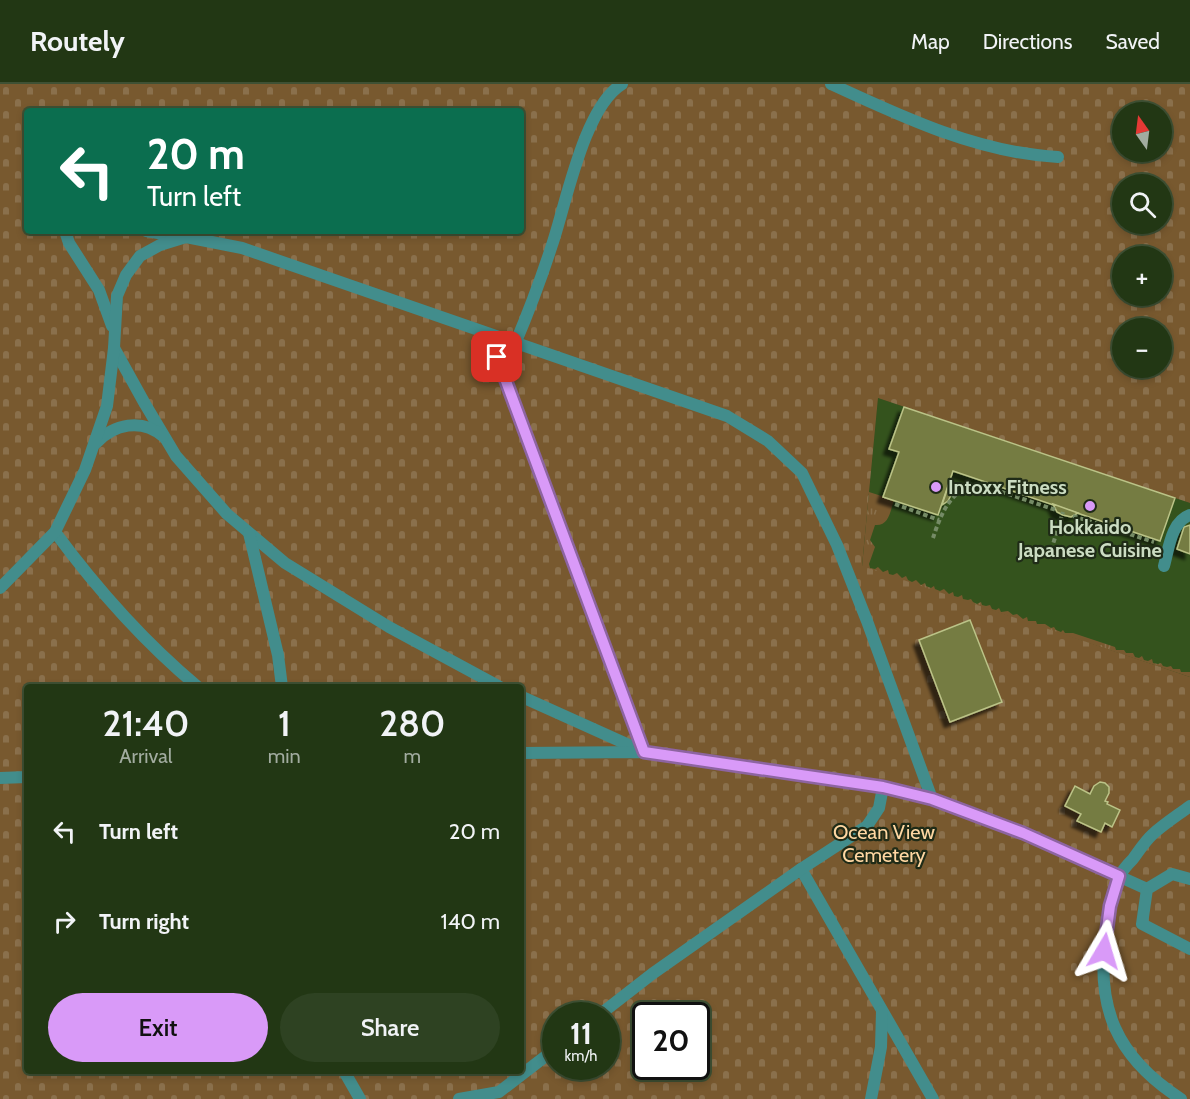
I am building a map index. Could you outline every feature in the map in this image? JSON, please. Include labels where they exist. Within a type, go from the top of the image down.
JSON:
[{"type":"lane","points":[[515,344],[538,289],[584,142],[598,111],[615,88],[622,84]]},
{"type":"lane","points":[[831,84],[908,118],[972,142],[1009,152],[1058,157]]},
{"type":"lane","points":[[66,234],[69,243],[99,290],[115,342],[163,436],[176,456],[227,514],[285,562],[389,627],[494,684]]},
{"type":"lane","points":[[166,234],[242,248],[727,416],[768,441],[802,473],[842,556],[932,799]]},
{"type":"lane","points":[[0,588],[55,532],[85,470],[107,406],[115,342],[117,297],[126,275],[140,256],[160,245],[186,237]]},
{"type":"lane","points":[[489,335],[644,752]]},
{"type":"lane","points":[[93,447],[112,429],[121,427],[142,427],[158,431],[163,436]]},
{"type":"lane","points":[[1164,566],[1176,526],[1184,517],[1190,515]]},
{"type":"lane","points":[[55,532],[101,592],[137,632],[195,684]]},
{"type":"lane","points":[[249,533],[278,655],[282,684]]},
{"type":"lane","points":[[524,698],[644,752]]},
{"type":"lane","points":[[524,753],[644,752],[883,787],[932,799],[1023,833],[1147,890]]},
{"type":"lane","points":[[0,777],[24,777]]},
{"type":"lane","points":[[616,1002],[801,869],[867,826],[879,808],[883,787]]},
{"type":"lane","points":[[1181,1099],[1161,1086],[1139,1066],[1121,1043],[1104,991],[1102,965],[1110,906],[1119,876],[1152,835],[1190,806]]},
{"type":"lane","points":[[801,869],[933,1099]]},
{"type":"lane","points":[[1190,879],[1172,874],[1147,890],[1142,924],[1190,950]]},
{"type":"lane","points":[[871,1099],[881,1047],[882,1009]]},
{"type":"lane","points":[[465,1099],[503,1096],[542,1061]]},
{"type":"lane","points":[[346,1074],[360,1099]]},
{"type":"path","points":[[933,538],[947,504],[957,494],[979,486],[1056,510]]},
{"type":"path","points":[[895,504],[939,519]]},
{"type":"path","points":[[1049,557],[1064,513]]},
{"type":"path","points":[[1073,516],[1157,543]]},
{"type":"shaded area","points":[[878,398],[1190,503],[1190,677],[862,567]]},
{"type":"green space","name":"Ocean View Cemetery","points":[[0,84],[1190,84],[1190,503],[878,398],[862,566],[1190,677],[1190,1099],[0,1099]]},
{"type":"green space","points":[[869,492],[894,500],[886,521],[875,525],[870,540],[875,547],[869,564],[870,568],[878,567],[883,572],[888,570],[889,574],[897,573],[902,578],[906,576],[912,582],[916,580],[921,585],[925,583],[926,586],[931,588],[934,586],[940,591],[944,589],[949,594],[953,592],[954,596],[962,595],[963,599],[971,599],[977,604],[981,602],[982,605],[990,605],[996,610],[999,608],[1001,612],[1008,611],[1013,615],[1017,614],[1023,619],[1027,617],[1028,621],[1036,621],[1037,624],[1054,627],[1061,632],[1063,630],[1065,633],[1073,633],[1115,647],[1116,650],[1133,653],[1135,657],[1142,656],[1144,660],[1152,659],[1153,663],[1171,666],[1173,669],[1180,669],[1181,672],[1190,672],[1190,677],[862,567]]},
{"type":"building","points":[[904,407],[1175,498],[1160,541],[953,471],[938,515],[883,497],[899,452],[889,449]]},
{"type":"building","points":[[950,481],[951,495],[942,505]]},
{"type":"building","points":[[1053,504],[1078,513],[1071,517],[1063,515],[1057,512]]},
{"type":"building","points":[[1190,525],[1190,554],[1177,549],[1184,527]]},
{"type":"building","points":[[970,620],[1002,702],[950,722],[919,640]]},
{"type":"building","points":[[1100,782],[1109,787],[1105,801],[1108,802],[1107,804],[1120,810],[1112,827],[1105,823],[1101,832],[1077,821],[1081,814],[1065,806],[1075,786],[1090,794],[1094,786]]},
{"type":"place","name":"Intoxx Fitness","points":[[936,487]]},
{"type":"place","name":"Hokkaido Japanese Cuisine","points":[[1090,506]]},
{"type":"route","points":[[497,357],[644,752],[883,787],[932,799],[1023,833],[1119,876],[1110,906],[1104,951]]}]
